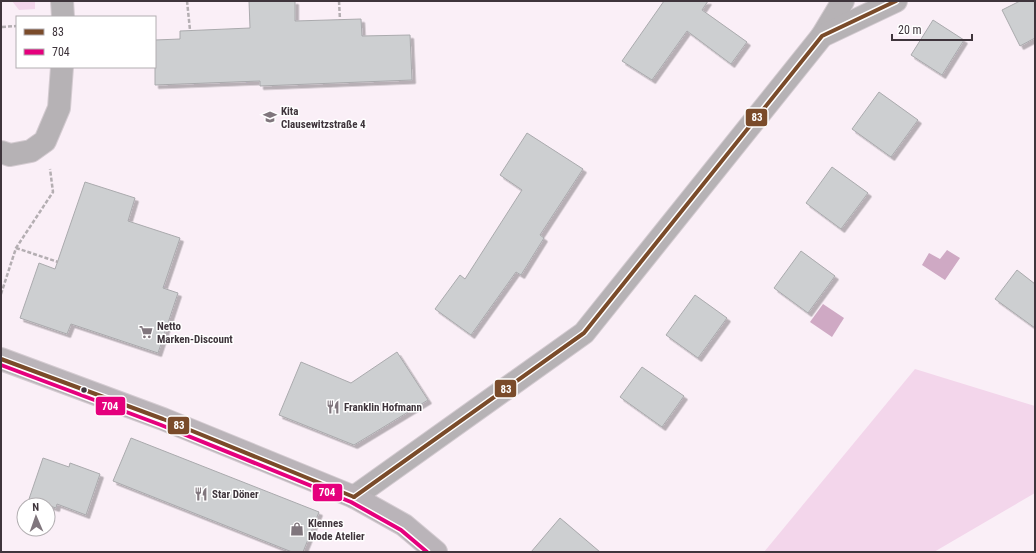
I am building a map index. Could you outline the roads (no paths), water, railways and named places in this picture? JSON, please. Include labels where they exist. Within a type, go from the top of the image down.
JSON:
[{"type":"main road","points":[[1,359],[157,416],[354,497],[404,525],[436,552]]},
{"type":"street","points":[[62,1],[62,16]]},
{"type":"street","points":[[354,497],[584,333],[822,36],[843,1]]},
{"type":"street","points":[[822,36],[896,1]]},
{"type":"street","points":[[1,152],[10,155],[31,151],[45,141],[59,108],[62,68]]},
{"type":"place","name":"Kita Clausewitzstraße 4","points":[[270,117]]},
{"type":"place","name":"Netto Marken-Discount","points":[[146,332]]},
{"type":"place","name":"Franklin Hofmann","points":[[333,407]]},
{"type":"place","name":"Star Döner","points":[[201,494]]},
{"type":"place","name":"Klennes Mode Atelier","points":[[297,529]]}]
